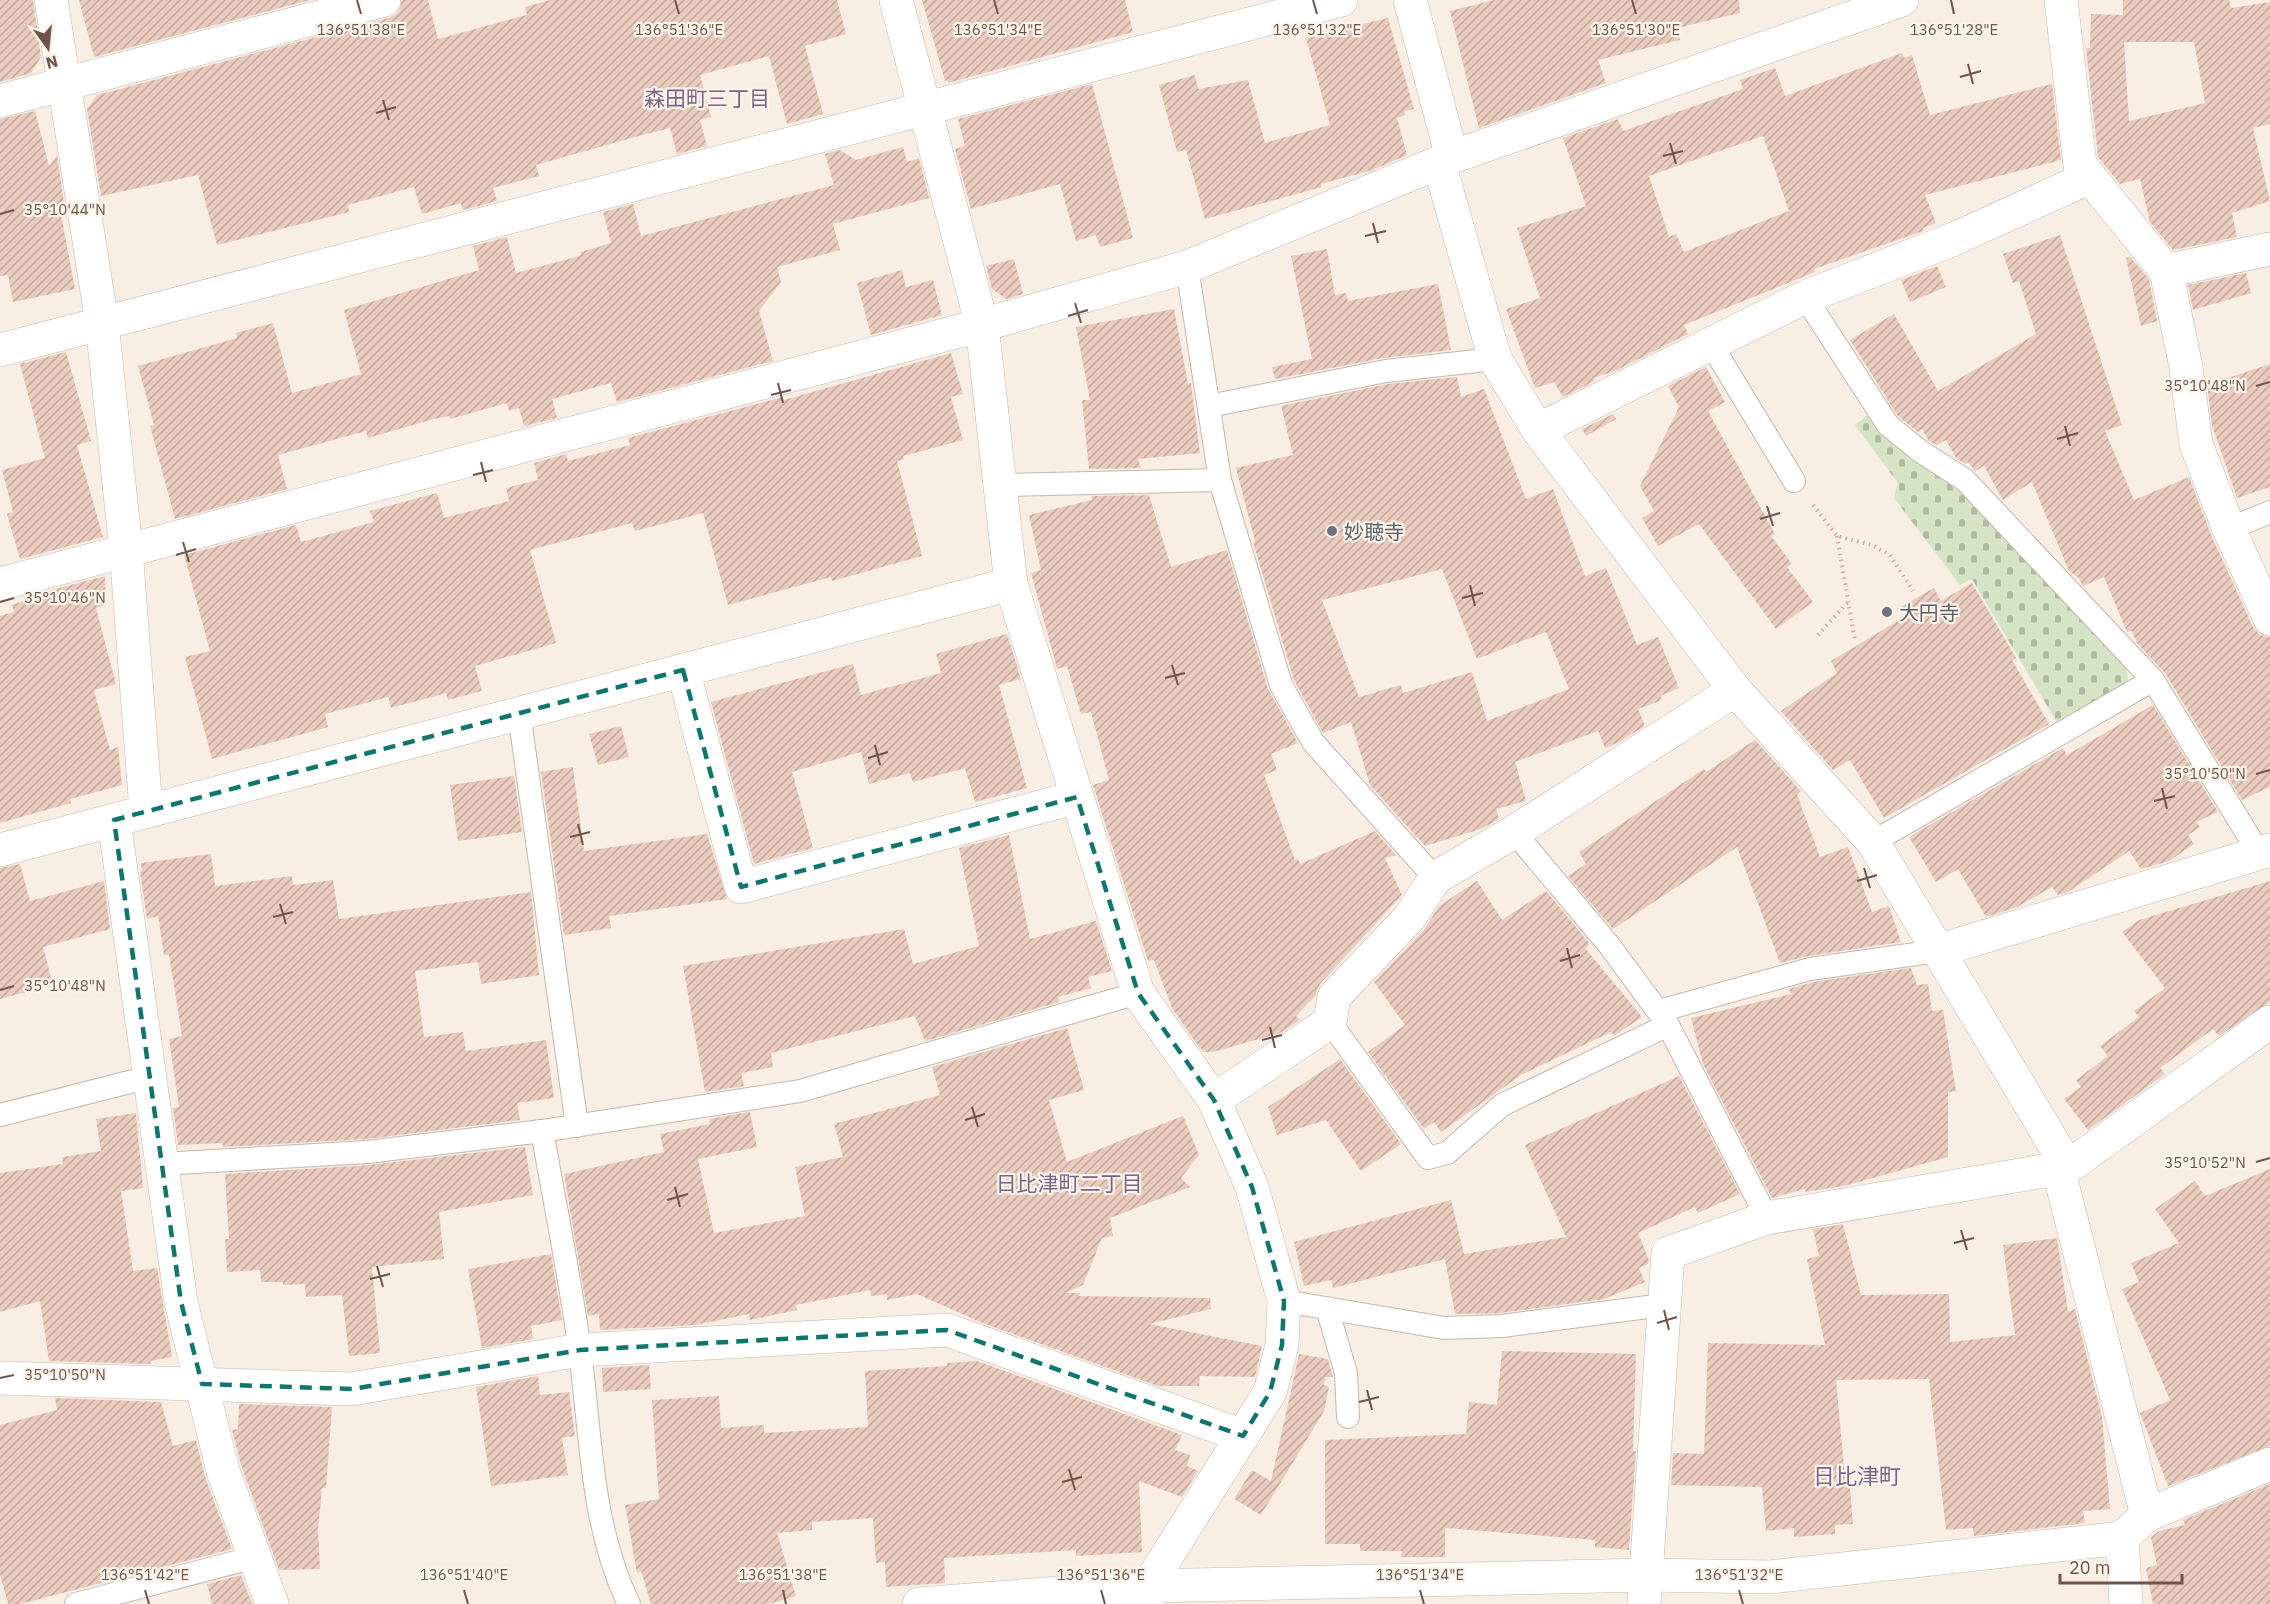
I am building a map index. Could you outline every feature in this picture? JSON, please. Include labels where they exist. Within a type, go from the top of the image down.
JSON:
[{"type":"street","points":[[51,0],[66,83],[102,323],[126,550],[146,810]]},
{"type":"street","points":[[0,100],[384,0]]},
{"type":"street","points":[[896,0],[982,325],[1011,584],[1138,993],[1214,1100],[1252,1187],[1284,1301],[1282,1346],[1270,1392],[1148,1595]]},
{"type":"street","points":[[0,350],[1341,0]]},
{"type":"street","points":[[1410,0],[1446,160],[1495,359],[1538,430],[1735,690],[1873,842],[2062,1168],[2147,1515]]},
{"type":"street","points":[[0,584],[982,325],[1187,267],[1446,160],[1902,0]]},
{"type":"street","points":[[2061,0],[2080,165],[2166,271],[2186,367],[2196,444],[2229,529],[2270,619]]},
{"type":"street","points":[[1538,430],[1805,297],[1954,239],[2090,177]]},
{"type":"street","points":[[2166,271],[2270,249]]},
{"type":"street","points":[[0,850],[1011,584]]},
{"type":"street","points":[[683,670],[741,887],[1077,797]]},
{"type":"street","points":[[1214,1100],[1330,1022],[1334,998],[1410,917],[1435,878],[1514,832],[1735,690]]},
{"type":"street","points":[[114,820],[181,1302],[223,1471],[272,1604]]},
{"type":"street","points":[[1937,951],[2265,851]]},
{"type":"street","points":[[1645,1589],[1668,1252],[1767,1218],[2062,1168],[2270,1022]]},
{"type":"street","points":[[0,1378],[352,1389],[580,1350],[947,1330],[1243,1436]]},
{"type":"street","points":[[919,1604],[1148,1595],[1645,1589],[1770,1577],[2122,1538],[2147,1515],[2270,1464]]},
{"type":"street","points":[[2122,1538],[2126,1604]]},
{"type":"lane","points":[[1187,267],[1220,480],[1287,695],[1313,742],[1435,878]]},
{"type":"lane","points":[[1805,297],[1888,425],[1920,451],[1965,480],[2153,680],[2265,851]]},
{"type":"lane","points":[[1711,345],[1794,481]]},
{"type":"lane","points":[[1209,406],[1386,370],[1495,359]]},
{"type":"lane","points":[[1000,485],[1220,480]]},
{"type":"lane","points":[[2229,529],[2270,512]]},
{"type":"lane","points":[[1873,842],[2153,680]]},
{"type":"lane","points":[[519,713],[577,1126]]},
{"type":"lane","points":[[1514,832],[1609,945],[1664,1018],[1767,1218]]},
{"type":"lane","points":[[1330,1022],[1428,1158],[1447,1153],[1502,1105],[1664,1018],[1810,969],[1937,951]]},
{"type":"lane","points":[[161,1164],[367,1152],[542,1131],[800,1091],[1138,993]]},
{"type":"lane","points":[[0,1115],[149,1077]]},
{"type":"lane","points":[[542,1131],[580,1350],[593,1479],[616,1578],[629,1604]]},
{"type":"lane","points":[[1284,1301],[1444,1328],[1502,1326],[1663,1305]]},
{"type":"lane","points":[[1327,1308],[1346,1373],[1348,1417]]},
{"type":"lane","points":[[76,1604],[255,1557]]},
{"type":"path","points":[[1812,504],[1838,536],[1855,641]]},
{"type":"path","points":[[1838,536],[1872,545],[1890,555],[1913,591]]},
{"type":"path","points":[[1818,635],[1849,601]]},
{"type":"highlighted area","points":[[683,670],[741,887],[1077,797],[1138,993],[1214,1100],[1252,1187],[1284,1301],[1282,1345],[1270,1392],[1243,1436],[947,1330],[580,1350],[352,1389],[202,1384],[181,1302],[114,820]]},
{"type":"green space","points":[[1868,415],[1888,440],[1960,492],[2126,664],[2128,681],[2058,724],[1972,579],[1960,585],[1894,498],[1898,483],[1855,425]]},
{"type":"building","points":[[0,0],[33,0],[41,57],[31,73],[0,82]]},
{"type":"building","points":[[79,0],[310,0],[94,57]]},
{"type":"building","points":[[402,0],[428,0],[438,39],[527,15],[525,7],[550,0],[837,0],[846,34],[805,46],[823,114],[787,124],[769,56],[700,75],[711,117],[700,120],[707,146],[677,154],[670,128],[635,137],[536,165],[539,176],[493,188],[497,201],[463,210],[461,203],[422,214],[414,187],[348,205],[349,212],[217,245],[198,175],[101,196],[87,109],[97,95],[389,18],[398,13]]},
{"type":"building","points":[[922,0],[1125,0],[1133,32],[948,83],[948,80],[945,81]]},
{"type":"building","points":[[1494,0],[1739,0],[1740,13],[1677,28],[1680,40],[1598,60],[1606,83],[1479,128],[1450,11]]},
{"type":"building","points":[[2123,0],[2229,0],[2231,8],[2270,2],[2270,124],[2253,128],[2270,201],[2232,213],[2237,237],[2173,250],[2150,222],[2140,179],[2120,184],[2098,157],[2086,48],[2090,48],[2091,14],[2123,15]],"holes":[[[2124,42],[2194,42],[2205,103],[2129,121]]]},
{"type":"building","points":[[1388,18],[1414,109],[1404,111],[1405,115],[1397,118],[1407,155],[1372,170],[1321,184],[1322,187],[1205,219],[1186,150],[1177,152],[1159,85],[1195,75],[1198,89],[1248,80],[1265,143],[1330,125],[1306,38]]},
{"type":"building","points":[[1902,53],[1904,58],[1912,55],[1930,115],[2052,84],[2061,160],[1925,195],[1936,223],[1923,228],[1923,231],[1814,269],[1815,272],[1684,325],[1688,334],[1615,371],[1593,378],[1595,381],[1563,397],[1554,382],[1535,388],[1506,309],[1540,298],[1517,228],[1586,206],[1563,138],[1618,119],[1623,131],[1743,89],[1740,80],[1775,68],[1785,96]],"holes":[[[1763,136],[1789,211],[1684,252],[1676,234],[1669,237],[1649,176]]]},
{"type":"building","points":[[1092,84],[1133,238],[1100,247],[1096,235],[1076,241],[1060,184],[971,209],[955,149],[965,146],[958,119]]},
{"type":"building","points":[[35,111],[49,166],[57,155],[64,203],[59,204],[75,289],[13,302],[8,275],[0,276],[0,119]]},
{"type":"building","points":[[903,147],[907,162],[919,158],[929,198],[833,224],[840,250],[777,267],[781,282],[759,311],[773,361],[617,402],[611,383],[552,399],[557,418],[524,426],[519,408],[509,411],[507,403],[450,419],[449,416],[434,419],[368,438],[366,431],[278,455],[287,489],[175,519],[150,426],[154,425],[138,366],[237,338],[236,333],[273,323],[292,393],[361,374],[344,310],[479,270],[473,246],[507,237],[516,273],[576,257],[581,255],[581,252],[611,243],[603,212],[633,204],[641,236],[834,185],[825,154],[840,150],[856,160]]},
{"type":"building","points":[[2060,235],[2122,425],[2105,431],[2134,500],[2189,477],[2212,537],[2253,627],[2260,635],[2270,637],[2270,787],[2242,800],[2165,673],[2137,643],[2132,631],[2127,632],[2104,577],[2083,586],[2079,578],[2069,571],[2032,482],[2003,500],[1984,466],[1975,471],[1968,462],[1965,464],[1956,458],[1946,440],[1936,445],[1929,441],[1922,429],[1918,432],[1898,416],[1850,340],[1894,314],[1938,391],[2036,334],[2019,281],[2013,283],[2003,254]]},
{"type":"building","points":[[1327,249],[1335,295],[1346,293],[1348,301],[1438,284],[1451,350],[1383,358],[1275,379],[1272,367],[1312,359],[1291,256]]},
{"type":"building","points":[[2130,257],[2149,279],[2157,321],[2141,326],[2126,258]]},
{"type":"building","points":[[1014,259],[1023,294],[1006,299],[992,289],[986,266]]},
{"type":"building","points":[[1937,266],[1946,287],[1910,302],[1901,280]]},
{"type":"building","points":[[902,270],[906,287],[933,280],[942,315],[871,335],[857,283]]},
{"type":"building","points":[[2246,273],[2251,293],[2193,310],[2188,285]]},
{"type":"building","points":[[1174,309],[1188,384],[1191,383],[1200,453],[1138,459],[1141,468],[1089,469],[1082,400],[1090,400],[1076,327]]},
{"type":"building","points":[[66,352],[91,441],[77,445],[103,537],[20,559],[7,514],[13,512],[2,470],[45,458],[20,364]]},
{"type":"building","points":[[951,353],[963,394],[951,397],[963,440],[903,456],[904,459],[897,461],[922,556],[832,581],[831,577],[728,605],[703,513],[635,531],[632,523],[530,550],[556,643],[475,666],[482,691],[448,700],[446,693],[391,708],[388,697],[325,714],[328,727],[212,759],[185,657],[210,651],[184,555],[296,525],[301,542],[374,522],[370,511],[437,493],[444,518],[509,501],[506,488],[538,480],[534,463],[566,454],[568,461],[630,445],[628,438],[783,397],[784,400]]},
{"type":"building","points":[[2270,364],[2270,487],[2237,498],[2212,425],[2207,385]]},
{"type":"building","points":[[1706,367],[1725,402],[1708,411],[1775,534],[1771,536],[1792,564],[1787,567],[1813,602],[1776,629],[1699,524],[1658,546],[1642,518],[1654,511],[1640,486],[1679,407],[1668,386]]},
{"type":"building","points":[[1457,377],[1461,397],[1484,389],[1526,499],[1553,489],[1585,576],[1606,568],[1637,645],[1658,637],[1679,688],[1660,696],[1662,700],[1638,709],[1645,726],[1617,743],[1605,748],[1598,731],[1515,762],[1526,801],[1496,809],[1499,819],[1481,829],[1425,846],[1370,785],[1351,722],[1323,733],[1294,680],[1253,542],[1255,541],[1236,468],[1293,455],[1281,406],[1388,384]],"holes":[[[1442,569],[1477,659],[1546,632],[1569,689],[1487,721],[1472,672],[1403,693],[1401,685],[1359,697],[1322,600]]]},
{"type":"building","points":[[1613,414],[1616,419],[1586,436],[1582,429]]},
{"type":"building","points":[[1149,495],[1171,567],[1227,550],[1268,689],[1298,743],[1271,754],[1277,770],[1264,775],[1295,860],[1298,859],[1300,864],[1375,831],[1396,855],[1385,858],[1402,895],[1320,984],[1315,996],[1296,1016],[1300,1020],[1280,1033],[1213,1052],[1204,1052],[1197,1044],[1172,1008],[1154,960],[1148,961],[1093,785],[1109,780],[1091,712],[1081,714],[1067,666],[1057,669],[1031,573],[1041,570],[1029,515],[1092,500],[1092,496]]},
{"type":"building","points":[[105,576],[106,605],[96,608],[116,684],[94,690],[110,750],[118,747],[122,785],[70,799],[71,803],[0,823],[0,616],[14,612],[12,605],[30,599],[29,596]]},
{"type":"building","points":[[1972,583],[2016,658],[2012,660],[2049,724],[1884,818],[1850,760],[1833,770],[1781,711],[1837,673],[1831,661],[1906,616],[1901,607],[1934,588],[1941,601]]},
{"type":"building","points":[[1007,634],[1021,679],[999,685],[1027,788],[975,802],[965,768],[913,782],[910,773],[869,784],[861,752],[792,772],[813,848],[754,864],[711,702],[853,664],[861,695],[941,673],[936,654]]},
{"type":"building","points":[[2153,705],[2218,812],[2196,822],[2200,827],[2188,835],[2194,844],[2169,861],[2141,869],[2129,851],[2068,892],[2058,895],[2052,887],[2017,907],[1986,917],[1958,869],[1936,882],[1909,837],[2063,748],[2067,755]]},
{"type":"building","points":[[621,726],[629,757],[598,765],[589,734]]},
{"type":"building","points":[[1755,740],[1801,791],[1797,794],[1820,857],[1848,847],[1872,912],[1889,906],[1901,942],[1808,956],[1780,963],[1737,847],[1613,929],[1568,876],[1586,864],[1579,852],[1704,769],[1706,772]]},
{"type":"building","points":[[573,767],[584,851],[707,834],[727,899],[609,916],[611,928],[564,935],[541,772]]},
{"type":"building","points":[[514,776],[522,832],[458,841],[450,785]]},
{"type":"building","points":[[1009,835],[1030,939],[1096,921],[1112,971],[1088,977],[1091,988],[1058,997],[1059,1002],[925,1041],[915,1016],[771,1053],[773,1067],[741,1073],[744,1086],[705,1092],[683,966],[904,929],[913,964],[979,946],[959,848]]},
{"type":"building","points":[[211,854],[215,886],[292,876],[293,885],[333,880],[339,919],[531,892],[539,975],[481,984],[478,962],[415,971],[424,1037],[463,1032],[466,1051],[546,1040],[554,1098],[517,1103],[520,1120],[366,1139],[223,1147],[223,1143],[178,1145],[173,1108],[179,1107],[169,1039],[182,1036],[169,955],[164,955],[158,916],[147,919],[140,872],[142,871],[141,863]]},
{"type":"building","points":[[20,864],[30,901],[104,881],[110,929],[43,947],[53,985],[0,999],[0,868]]},
{"type":"building","points":[[1477,881],[1502,920],[1546,891],[1590,944],[1585,948],[1642,1017],[1614,1036],[1611,1032],[1521,1075],[1441,1132],[1434,1122],[1424,1129],[1368,1052],[1405,1025],[1374,982],[1424,930],[1439,906]]},
{"type":"building","points":[[2270,881],[2270,1002],[2219,1036],[2213,1029],[2160,1068],[2165,1074],[2088,1130],[2064,1099],[2081,1087],[2076,1080],[2108,1056],[2100,1046],[2139,1017],[2134,1011],[2165,988],[2122,932],[2139,920]]},
{"type":"building","points":[[1911,968],[1917,985],[1928,984],[1932,1011],[1943,1010],[1956,1091],[1948,1092],[1948,1157],[1848,1185],[1806,1192],[1805,1189],[1772,1198],[1703,1064],[1691,1018],[1791,994],[1789,989],[1813,982]]},
{"type":"building","points":[[1067,1028],[1084,1090],[1049,1100],[1067,1162],[1183,1116],[1199,1155],[1181,1178],[1190,1187],[1110,1218],[1113,1236],[1102,1238],[1083,1285],[1065,1293],[1080,1293],[1079,1296],[1210,1298],[1211,1309],[1149,1324],[1262,1346],[1255,1377],[1200,1376],[1199,1386],[1158,1386],[980,1322],[917,1294],[887,1300],[886,1294],[871,1296],[870,1290],[796,1305],[797,1310],[750,1320],[749,1314],[695,1325],[600,1330],[599,1314],[588,1316],[564,1174],[664,1152],[660,1134],[710,1124],[709,1119],[750,1112],[757,1147],[698,1159],[714,1233],[805,1216],[795,1167],[843,1157],[834,1124],[940,1095],[932,1067]]},
{"type":"building","points":[[1340,1059],[1401,1144],[1361,1171],[1326,1120],[1277,1135],[1268,1107]]},
{"type":"building","points":[[1679,1076],[1740,1194],[1698,1213],[1695,1207],[1638,1233],[1649,1260],[1648,1264],[1639,1268],[1645,1282],[1604,1299],[1501,1313],[1455,1314],[1445,1259],[1333,1288],[1331,1280],[1304,1286],[1294,1242],[1451,1200],[1464,1254],[1566,1237],[1525,1145]]},
{"type":"building","points":[[136,1113],[143,1188],[121,1191],[133,1271],[157,1268],[172,1357],[150,1361],[151,1364],[49,1361],[40,1301],[0,1312],[0,1173],[63,1164],[62,1157],[101,1151],[96,1119]]},
{"type":"building","points":[[525,1147],[533,1195],[439,1212],[444,1259],[372,1267],[380,1353],[349,1356],[342,1295],[306,1297],[305,1284],[283,1285],[283,1282],[261,1282],[260,1270],[227,1272],[225,1239],[229,1239],[225,1174],[369,1165]]},
{"type":"building","points":[[2270,1169],[2270,1446],[2168,1486],[2140,1413],[2170,1400],[2122,1289],[2139,1282],[2131,1263],[2179,1243],[2155,1209],[2195,1181],[2205,1196]]},
{"type":"building","points":[[1843,1224],[1861,1295],[1949,1294],[1950,1342],[2015,1335],[2003,1245],[2057,1238],[2068,1312],[2075,1309],[2102,1417],[2110,1509],[2083,1511],[2085,1523],[1974,1536],[1973,1528],[1946,1530],[1929,1379],[1836,1380],[1845,1478],[1849,1478],[1853,1524],[1835,1525],[1835,1534],[1794,1537],[1794,1528],[1766,1531],[1762,1487],[1671,1485],[1673,1453],[1704,1454],[1708,1343],[1825,1345],[1807,1259],[1819,1256],[1813,1229]]},
{"type":"building","points":[[551,1254],[562,1320],[531,1326],[533,1339],[482,1348],[468,1269]]},
{"type":"building","points":[[1502,1351],[1636,1354],[1633,1451],[1636,1451],[1629,1550],[1595,1547],[1595,1540],[1445,1528],[1445,1557],[1401,1557],[1402,1551],[1360,1551],[1360,1544],[1325,1544],[1325,1440],[1466,1434],[1469,1402],[1497,1405]]},
{"type":"building","points":[[1299,1354],[1328,1359],[1333,1377],[1325,1377],[1324,1385],[1329,1387],[1324,1411],[1261,1515],[1234,1499],[1252,1470],[1271,1481]]},
{"type":"building","points":[[977,1361],[1182,1435],[1175,1450],[1190,1455],[1187,1466],[1198,1471],[1182,1497],[1139,1481],[1142,1552],[1076,1556],[1076,1550],[944,1558],[945,1583],[886,1587],[885,1562],[876,1563],[873,1518],[812,1522],[812,1530],[777,1533],[796,1596],[769,1604],[651,1604],[641,1571],[637,1573],[625,1505],[659,1499],[652,1400],[719,1396],[721,1428],[764,1425],[764,1433],[868,1427],[865,1371],[947,1366],[947,1363]]},
{"type":"building","points":[[649,1365],[651,1389],[603,1392],[602,1368]]},
{"type":"building","points":[[538,1376],[540,1395],[569,1392],[575,1436],[562,1438],[568,1475],[491,1486],[476,1387]]},
{"type":"building","points":[[55,1398],[161,1402],[173,1446],[196,1440],[205,1477],[232,1549],[20,1604],[8,1604],[0,1574],[0,1425],[57,1410]]},
{"type":"building","points":[[239,1404],[332,1407],[326,1488],[322,1488],[318,1530],[320,1569],[279,1570],[241,1465],[232,1430],[238,1429]]},
{"type":"building","points":[[2270,1484],[2270,1604],[2153,1604],[2146,1568],[2157,1565],[2151,1537],[2159,1531],[2185,1525],[2183,1520]]},
{"type":"building","points":[[241,1575],[252,1604],[212,1604],[207,1584]]},
{"type":"place","name":"妙聴寺","points":[[1332,531]]},
{"type":"place","name":"大円寺","points":[[1887,612]]},
{"type":"district","name":"森田町三丁目","points":[[707,98]]},
{"type":"district","name":"日比津町二丁目","points":[[1069,1183]]},
{"type":"district","name":"日比津町","points":[[1857,1475]]}]
